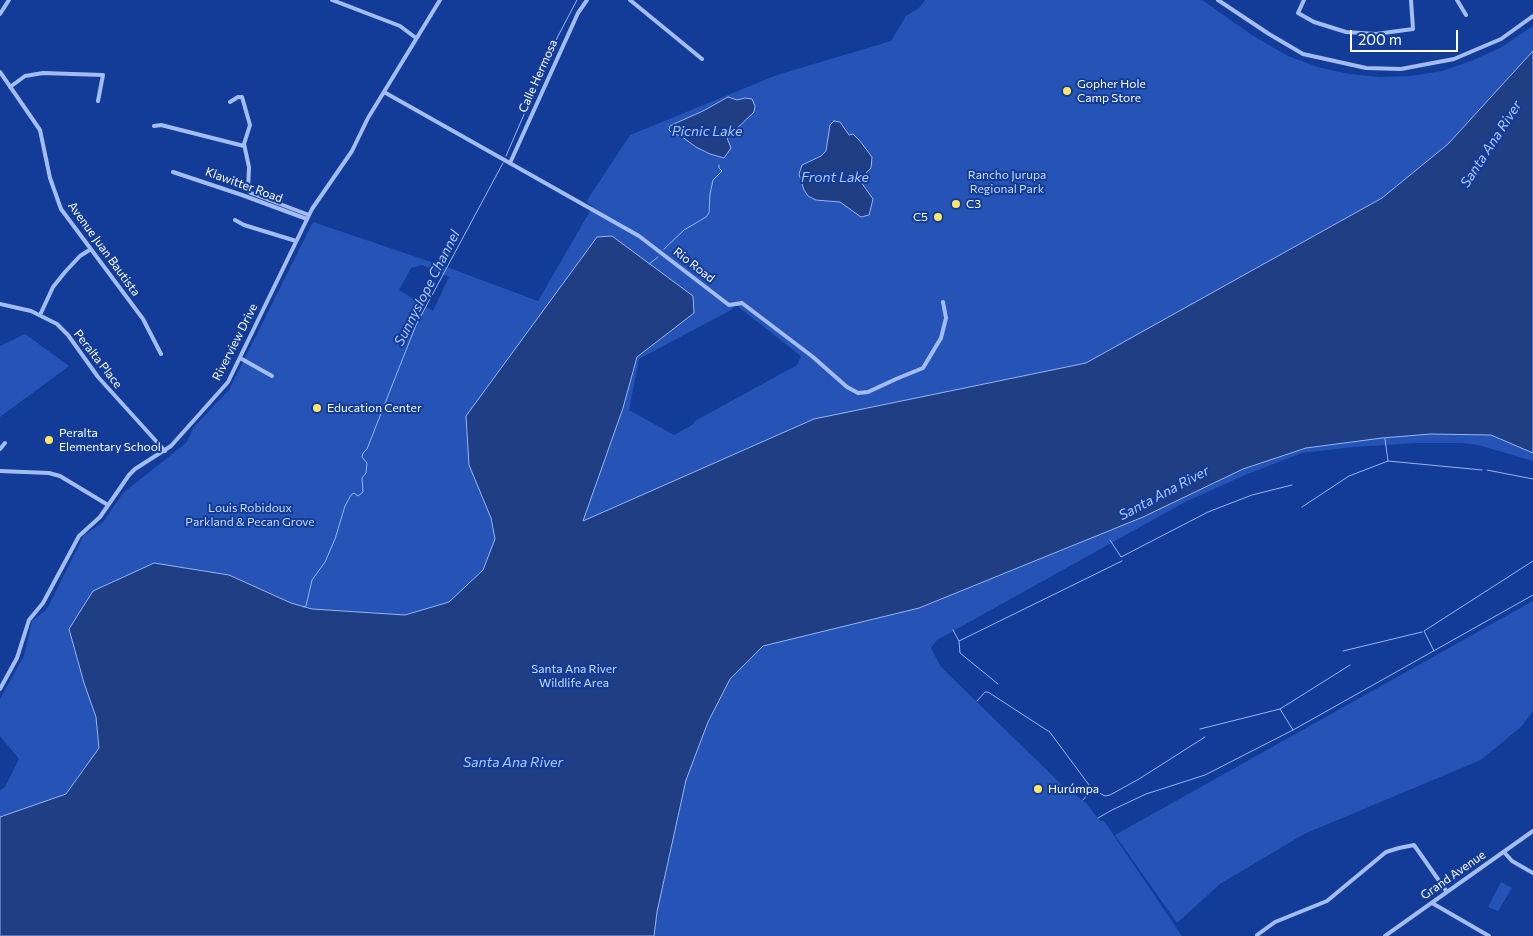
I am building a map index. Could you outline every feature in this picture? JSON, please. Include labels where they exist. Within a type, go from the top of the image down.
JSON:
[{"type":"street","points":[[0,14],[9,0]]},
{"type":"street","points":[[332,0],[400,26],[416,38]]},
{"type":"street","name":"Riverview Drive","points":[[0,689],[17,658],[29,620],[43,603],[79,536],[100,517],[120,487],[135,469],[165,451],[222,390],[240,358],[308,217],[352,151],[368,118],[440,0]]},
{"type":"street","name":"Calle Hermosa","points":[[508,162],[578,13],[587,0]]},
{"type":"street","points":[[630,0],[702,59]]},
{"type":"street","points":[[1218,0],[1303,54],[1366,68],[1401,69],[1454,59],[1501,39],[1533,16]]},
{"type":"street","points":[[1304,0],[1298,13],[1314,22],[1346,32],[1376,34],[1413,29],[1411,0]]},
{"type":"street","points":[[1457,0],[1466,15]]},
{"type":"street","name":"Avenue Juan Bautista","points":[[0,72],[40,130],[50,178],[61,209],[143,319],[161,354]]},
{"type":"street","points":[[10,86],[25,76],[43,73],[103,75],[98,101]]},
{"type":"street","name":"Rio Road","points":[[384,92],[639,236],[729,305],[742,303],[858,393],[868,392],[924,368],[941,338],[946,318],[943,302]]},
{"type":"street","points":[[230,102],[240,96],[243,98],[250,124],[244,146],[249,167],[247,186],[250,192],[308,217]]},
{"type":"street","points":[[154,126],[161,125],[244,146]]},
{"type":"street","name":"Klawitter Road","points":[[173,172],[308,217]]},
{"type":"street","points":[[248,197],[250,192]]},
{"type":"street","points":[[235,220],[244,225],[296,241]]},
{"type":"street","points":[[40,315],[53,287],[64,272],[80,256],[91,249]]},
{"type":"street","name":"Peralta Place","points":[[0,304],[28,310],[57,324],[68,335],[98,377],[165,451]]},
{"type":"street","points":[[240,358],[272,376]]},
{"type":"street","points":[[0,449],[5,443]]},
{"type":"street","points":[[0,471],[48,473],[60,476],[108,505]]},
{"type":"street","name":"Grand Avenue","points":[[1385,936],[1533,831]]},
{"type":"street","points":[[1257,935],[1275,922],[1327,901],[1386,852],[1414,846],[1447,892]]},
{"type":"street","points":[[1504,852],[1512,861],[1533,873]]},
{"type":"street","points":[[1432,903],[1489,936]]},
{"type":"green space","name":"Santa Ana River Wildlife Area","points":[[925,0],[1202,0],[1252,35],[1288,56],[1318,67],[1349,74],[1380,77],[1411,76],[1442,71],[1500,48],[1533,26],[1533,461],[1478,445],[1461,443],[1416,443],[1353,447],[1302,453],[1245,475],[1185,502],[937,640],[931,648],[941,667],[1061,784],[1086,803],[1100,821],[1104,821],[1182,936],[0,936],[0,790],[5,787],[19,759],[0,736],[0,699],[24,656],[32,621],[47,609],[84,535],[103,522],[123,493],[186,443],[194,427],[229,390],[313,222],[452,269],[538,301],[593,206],[586,202],[630,135],[777,75],[891,41],[906,16],[919,8]],"holes":[[[422,265],[449,277],[433,311],[399,290],[411,268]],[[736,305],[801,356],[797,365],[695,421],[692,425],[674,435],[629,410],[639,359],[731,310]]]},
{"type":"green space","points":[[25,334],[69,366],[0,417],[0,346]]},
{"type":"green space","points":[[1533,601],[1533,711],[1522,726],[1481,760],[1304,834],[1220,884],[1177,923],[1115,835]]},
{"type":"green space","points":[[1501,882],[1512,888],[1498,911],[1488,907]]},
{"type":"water","name":"Santa Ana River","points":[[1533,51],[1533,453],[1491,435],[1431,434],[1306,448],[1243,469],[1143,517],[919,608],[763,646],[730,679],[708,722],[686,780],[657,912],[654,936],[0,936],[0,817],[66,794],[99,748],[96,717],[69,629],[93,591],[154,563],[229,575],[291,603],[312,609],[405,615],[449,602],[483,570],[495,539],[491,518],[469,465],[466,416],[597,237],[612,236],[693,296],[694,313],[637,357],[623,408],[583,521],[814,419],[1086,363],[1382,198],[1448,144]]},
{"type":"water","name":"Picnic Lake","points":[[728,97],[737,100],[752,99],[755,106],[754,112],[727,138],[731,148],[724,158],[696,147],[669,130],[670,126]]},
{"type":"water","name":"Front Lake","points":[[834,121],[840,122],[849,135],[853,134],[872,157],[871,168],[861,182],[873,199],[869,215],[861,217],[840,202],[816,200],[808,196],[804,190],[799,174],[802,165],[821,156],[826,151],[830,125]]},
{"type":"waterway","name":"Sunnyslope Channel","points":[[506,156],[558,36],[577,0]]},
{"type":"waterway","name":"Sunnyslope Channel","points":[[304,607],[306,606],[312,580],[325,562],[335,539],[345,506],[351,495],[354,493],[358,496],[363,492],[362,478],[366,473],[367,463],[362,457],[363,453],[367,449],[416,325],[503,163]]},
{"type":"waterway","points":[[664,249],[684,230],[706,217],[709,213],[713,180],[722,171],[719,165]]},
{"type":"waterway","points":[[649,264],[658,257]]},
{"type":"waterway","points":[[1302,507],[1349,476],[1388,461],[1385,439]]},
{"type":"waterway","points":[[1388,461],[1482,470]]},
{"type":"waterway","points":[[1487,470],[1533,479]]},
{"type":"waterway","points":[[1110,540],[1121,557],[1208,512],[1252,495],[1292,485]]},
{"type":"waterway","points":[[953,630],[959,641],[1122,561]]},
{"type":"waterway","points":[[1434,651],[1424,631],[1533,561]]},
{"type":"waterway","points":[[1098,818],[1146,794],[1205,775],[1293,730],[1533,595]]},
{"type":"waterway","points":[[1343,651],[1422,632]]},
{"type":"waterway","points":[[959,641],[960,653],[998,684]]},
{"type":"waterway","points":[[1293,730],[1280,709],[1350,665]]},
{"type":"waterway","points":[[977,701],[985,692],[988,692],[1048,731]]},
{"type":"waterway","points":[[1200,729],[1280,709]]},
{"type":"waterway","points":[[1049,731],[1092,789]]},
{"type":"waterway","points":[[1083,800],[1092,789],[1105,796],[1110,795],[1205,737]]},
{"type":"place","name":"Gopher Hole Camp Store","points":[[1067,91]]},
{"type":"place","name":"C3","points":[[956,204]]},
{"type":"place","name":"C5","points":[[938,217]]},
{"type":"place","name":"Education Center","points":[[317,408]]},
{"type":"place","name":"Peralta Elementary School","points":[[49,440]]},
{"type":"place","name":"Hurúmpa","points":[[1038,789]]},
{"type":"park label","name":"Rancho Jurupa Regional Park","points":[[1007,182]]},
{"type":"park label","name":"Louis Robidoux Parkland & Pecan Grove","points":[[250,515]]}]
